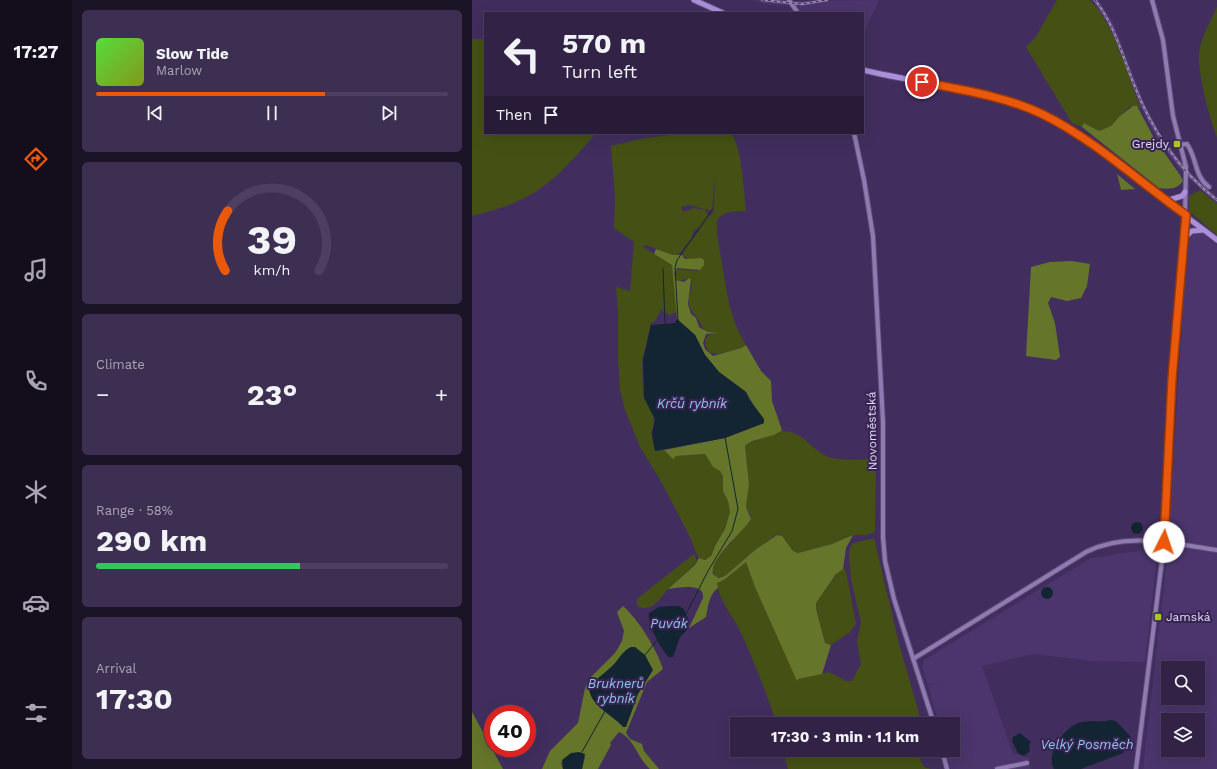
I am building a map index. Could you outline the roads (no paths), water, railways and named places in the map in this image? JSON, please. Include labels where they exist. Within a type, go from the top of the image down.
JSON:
[{"type":"main road","points":[[694,0],[721,12]]},
{"type":"main road","points":[[864,70],[979,92],[1009,101],[1041,114],[1068,128],[1101,150],[1217,240]]},
{"type":"main road","points":[[1166,201],[1178,198],[1186,192]]},
{"type":"main road","points":[[1183,239],[1192,230],[1204,230]]},
{"type":"street","points":[[789,0],[797,12]]},
{"type":"street","points":[[1136,769],[1164,542],[1172,379],[1186,215],[1186,167],[1179,145],[1173,116],[1166,54],[1152,0]]},
{"type":"street","name":"Novoměstská","points":[[854,134],[864,180],[873,236],[883,422],[883,537],[885,561],[894,599],[932,717]]},
{"type":"street","points":[[1179,145],[1187,144],[1190,148],[1197,172],[1209,187]]},
{"type":"street","points":[[913,659],[1095,548],[1117,541],[1134,540],[1164,542],[1217,550]]},
{"type":"street","points":[[944,757],[947,769]]},
{"type":"street","points":[[997,769],[1027,763]]},
{"type":"water","name":"Krčů rybník","points":[[677,319],[695,335],[705,355],[719,372],[746,392],[749,399],[764,419],[764,423],[725,438],[655,451],[652,435],[655,419],[644,398],[643,360],[651,325],[675,323]]},
{"type":"water","points":[[1137,522],[1141,524],[1143,528],[1141,532],[1137,534],[1133,532],[1131,528],[1133,524]]},
{"type":"water","points":[[1049,587],[1052,588],[1052,598],[1045,599],[1042,598],[1041,591],[1042,588]]},
{"type":"water","name":"Puvák","points":[[679,606],[684,609],[689,621],[686,631],[680,637],[673,657],[669,657],[666,654],[659,643],[652,630],[649,618],[649,613],[659,607]]},
{"type":"water","name":"Bruknerů rybník","points":[[631,647],[635,647],[645,655],[653,670],[638,694],[626,727],[623,727],[593,700],[589,688],[624,652]]},
{"type":"water","name":"Velký Posměch","points":[[1116,721],[1131,737],[1123,753],[1081,769],[1054,769],[1052,756],[1054,748],[1069,728],[1082,722]]},
{"type":"water","points":[[1020,733],[1031,742],[1029,745],[1030,751],[1024,756],[1018,753],[1012,741],[1013,737]]},
{"type":"water","points":[[579,752],[585,754],[582,769],[563,769],[562,760],[571,753]]},
{"type":"waterway","points":[[678,320],[675,268],[677,260],[712,210]]},
{"type":"waterway","points":[[663,268],[665,323]]},
{"type":"waterway","points":[[686,614],[708,571],[732,531],[738,509],[725,437]]},
{"type":"waterway","points":[[645,655],[658,639]]},
{"type":"waterway","points":[[582,752],[605,711]]},
{"type":"railway","points":[[762,0],[802,4],[827,0]]},
{"type":"railway","points":[[1095,0],[1102,9],[1112,29],[1140,99],[1157,132],[1190,175],[1217,200]]},
{"type":"place","name":"Grejdy","points":[[1177,144]]},
{"type":"place","name":"Jamská","points":[[1158,617]]}]
